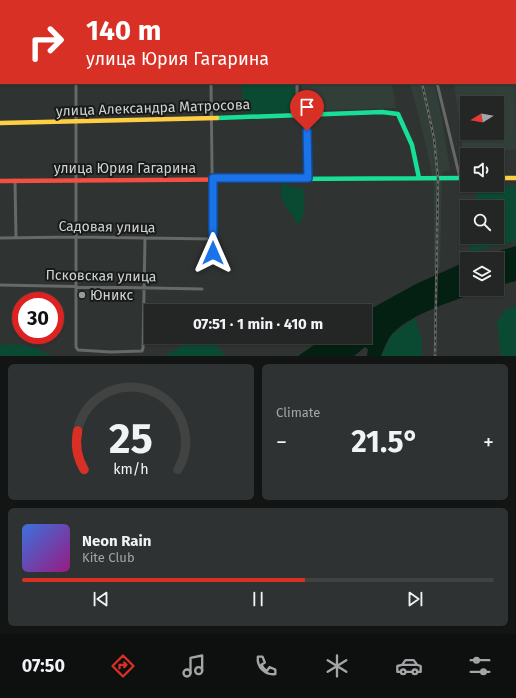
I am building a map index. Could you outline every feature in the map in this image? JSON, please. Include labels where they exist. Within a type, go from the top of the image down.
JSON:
[{"type":"street","points":[[78,0],[140,0]]},
{"type":"street","points":[[76,84],[76,347],[82,352],[142,351],[145,238]]},
{"type":"street","points":[[212,84],[213,253]]},
{"type":"street","points":[[297,84],[297,115]]},
{"type":"street","points":[[437,84],[460,178]]},
{"type":"street","name":"улица Александра Матросова","points":[[0,123],[76,120],[307,116],[382,112],[398,114],[412,148],[419,178]]},
{"type":"street","points":[[307,116],[308,178]]},
{"type":"street","name":"улица Юрия Гагарина","points":[[0,181],[213,178],[460,178]]},
{"type":"street","points":[[504,178],[516,178]]},
{"type":"street","points":[[15,180],[16,238]]},
{"type":"street","name":"Садовая улица","points":[[0,238],[76,237],[213,239]]},
{"type":"street","name":"Псковская улица","points":[[0,285],[202,289]]},
{"type":"shaded area","points":[[302,84],[392,84],[396,108],[302,111]]},
{"type":"shaded area","points":[[410,84],[434,84],[442,118],[450,170],[442,172],[440,268],[434,270],[434,187],[428,154]]},
{"type":"shaded area","points":[[454,84],[515,84],[516,150],[504,150],[504,148],[463,148],[462,140],[504,140],[504,96],[460,96],[460,128]]},
{"type":"shaded area","points":[[516,246],[516,281],[504,284],[504,252],[496,252]]},
{"type":"shaded area","points":[[460,264],[460,296],[467,296],[437,307],[411,319],[400,326],[392,334],[381,356],[367,356],[368,349],[365,347],[354,356],[298,356],[316,344],[372,344],[372,308],[416,284]]},
{"type":"green space","points":[[238,84],[294,84],[295,101],[292,111],[246,114],[242,107],[242,87]]},
{"type":"green space","points":[[285,184],[295,188],[302,187],[304,196],[304,211],[301,221],[298,224],[295,223],[295,219],[282,199],[281,185]]},
{"type":"green space","points":[[504,186],[516,186],[516,241],[504,244],[504,200],[476,200],[476,192],[504,192]]},
{"type":"green space","points":[[471,244],[503,244],[470,252]]},
{"type":"green space","points":[[516,306],[516,356],[501,356],[497,321],[506,310]]},
{"type":"green space","points":[[415,318],[422,341],[422,356],[381,356],[392,334]]},
{"type":"green space","points":[[16,344],[38,349],[52,356],[0,356],[0,345]]},
{"type":"green space","points":[[184,344],[213,344],[217,346],[225,356],[165,356]]},
{"type":"railway","points":[[422,84],[434,138],[438,179],[435,356]]},
{"type":"traffic: fast","points":[[217,118],[382,112],[398,114],[412,145],[419,178]]},
{"type":"traffic: fast","points":[[280,179],[460,178]]},
{"type":"traffic: slow","points":[[0,123],[217,118]]},
{"type":"traffic: slow","points":[[504,178],[516,178]]},
{"type":"traffic: jam","points":[[0,181],[280,179]]},
{"type":"place","name":"Юникс","points":[[82,295]]},
{"type":"route","points":[[213,253],[213,178],[308,178],[307,131]]}]
